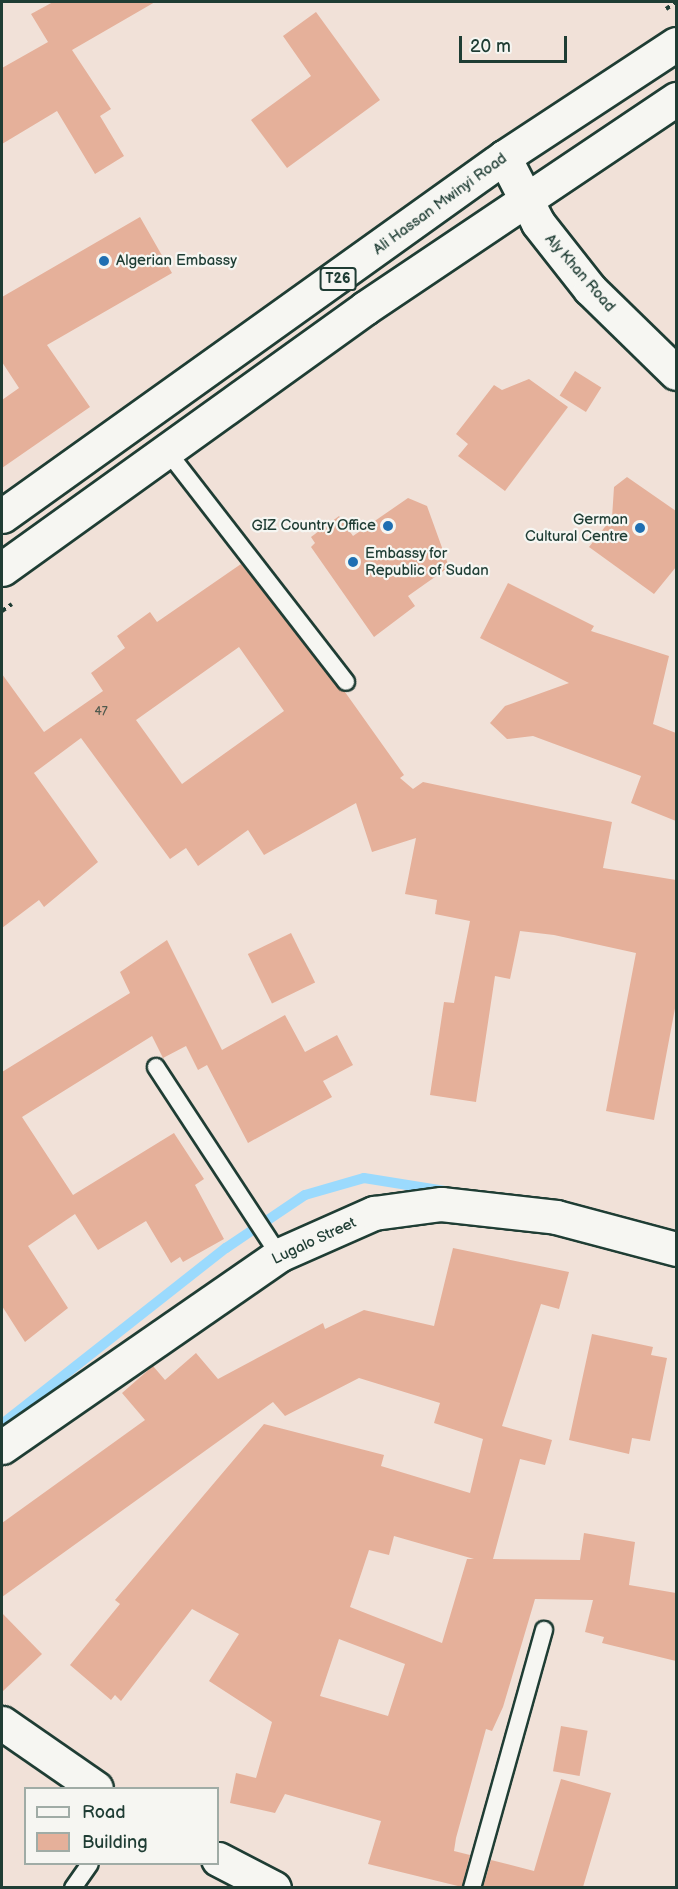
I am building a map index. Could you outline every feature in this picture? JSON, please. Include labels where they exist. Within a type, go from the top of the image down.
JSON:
[{"type":"main road","name":"Ali Hassan Mwinyi Road","points":[[2,516],[504,157],[676,44]]},
{"type":"main road","name":"T26","points":[[2,569],[167,451],[676,99]]},
{"type":"main road","name":"Aly Khan Road","points":[[504,157],[526,201],[590,289],[676,373]]},
{"type":"main road","name":"Lugalo Street","points":[[2,1447],[279,1255],[374,1213],[441,1204],[556,1217],[676,1249]]},
{"type":"main road","points":[[2,1723],[95,1787]]},
{"type":"main road","points":[[232,1873],[274,1887]]},
{"type":"lane","points":[[167,451],[346,682]]},
{"type":"lane","points":[[156,1067],[279,1255]]},
{"type":"lane","points":[[472,1887],[544,1630]]},
{"type":"lane","points":[[74,1887],[89,1865]]},
{"type":"building","points":[[53,2],[155,2],[72,50],[111,109],[100,116],[124,156],[95,174],[57,111],[2,144],[2,68],[48,42],[31,14]]},
{"type":"building","points":[[316,12],[380,100],[287,168],[251,120],[311,76],[283,36]]},
{"type":"building","points":[[140,217],[172,273],[47,345],[90,407],[2,468],[2,400],[19,388],[2,362],[2,297]]},
{"type":"building","points":[[575,371],[601,387],[586,412],[560,396]]},
{"type":"building","points":[[529,379],[568,407],[505,491],[458,456],[468,444],[456,434],[494,385],[502,390]]},
{"type":"building","name":"German Cultural Centre","points":[[627,477],[676,511],[676,567],[654,594],[589,547],[612,518],[614,487]]},
{"type":"building","name":"Embassy for Republic of Sudan","points":[[408,498],[427,506],[449,567],[408,596],[415,606],[374,637],[311,547],[315,543],[311,537],[339,516],[353,536]]},
{"type":"building","points":[[241,564],[345,692],[404,775],[400,778],[413,789],[423,782],[612,822],[603,868],[676,880],[676,1003],[654,1120],[606,1111],[636,953],[554,935],[520,931],[510,979],[495,976],[476,1102],[430,1095],[444,1002],[454,1003],[470,921],[435,914],[437,900],[405,894],[416,838],[372,852],[356,803],[264,855],[248,830],[198,866],[186,848],[170,859],[81,738],[34,773],[98,862],[44,907],[39,900],[2,928],[2,674],[44,732],[103,691],[91,673],[125,648],[117,636],[150,612],[157,622]],"holes":[[[239,647],[284,711],[182,784],[136,720]]]},
{"type":"building","points":[[508,583],[594,626],[591,631],[669,656],[653,724],[676,733],[676,821],[631,803],[641,776],[533,736],[507,739],[490,723],[505,706],[569,683],[480,638]]},
{"type":"building","points":[[291,933],[315,982],[272,1003],[248,954]]},
{"type":"building","points":[[167,940],[222,1050],[285,1015],[305,1052],[337,1035],[353,1065],[323,1081],[332,1097],[248,1143],[207,1065],[198,1070],[186,1046],[163,1058],[152,1036],[22,1117],[73,1195],[174,1133],[204,1179],[195,1185],[224,1239],[183,1262],[180,1257],[171,1263],[146,1221],[98,1250],[75,1214],[28,1246],[68,1308],[25,1342],[2,1306],[2,1072],[130,993],[120,972]]},
{"type":"building","points":[[453,1248],[569,1272],[559,1309],[541,1304],[502,1426],[552,1440],[545,1465],[520,1459],[493,1559],[580,1560],[584,1533],[635,1542],[629,1585],[676,1593],[676,1661],[602,1643],[604,1637],[585,1632],[593,1600],[535,1599],[503,1707],[492,1731],[486,1729],[456,1838],[454,1851],[470,1855],[462,1887],[368,1864],[381,1821],[285,1794],[275,1813],[230,1803],[236,1773],[256,1778],[272,1722],[209,1681],[239,1634],[192,1609],[121,1701],[115,1695],[111,1700],[70,1665],[120,1604],[115,1600],[264,1424],[384,1455],[381,1466],[470,1493],[483,1439],[434,1423],[440,1403],[359,1378],[285,1416],[273,1402],[2,1597],[2,1523],[145,1420],[122,1393],[153,1366],[165,1380],[196,1353],[218,1379],[323,1323],[325,1329],[364,1310],[434,1326]],"holes":[[[394,1536],[474,1559],[467,1559],[442,1643],[350,1607],[369,1550],[389,1555]],[[339,1639],[405,1664],[388,1716],[320,1696]]]},
{"type":"building","points":[[592,1334],[653,1347],[651,1355],[667,1358],[650,1441],[632,1438],[629,1454],[569,1440]]},
{"type":"building","points":[[2,1613],[42,1654],[2,1692]]},
{"type":"building","points":[[561,1726],[588,1731],[580,1776],[553,1771]]},
{"type":"building","points":[[561,1779],[611,1793],[583,1887],[483,1887],[491,1860],[534,1871]]},
{"type":"waterway","points":[[2,1424],[226,1248],[305,1195],[364,1178],[445,1191]]},
{"type":"place","name":"Algerian Embassy","points":[[104,261]]},
{"type":"place","name":"GIZ Country Office","points":[[388,526]]},
{"type":"place","name":"German Cultural Centre","points":[[640,528]]},
{"type":"place","name":"Embassy for Republic of Sudan","points":[[353,562]]}]
